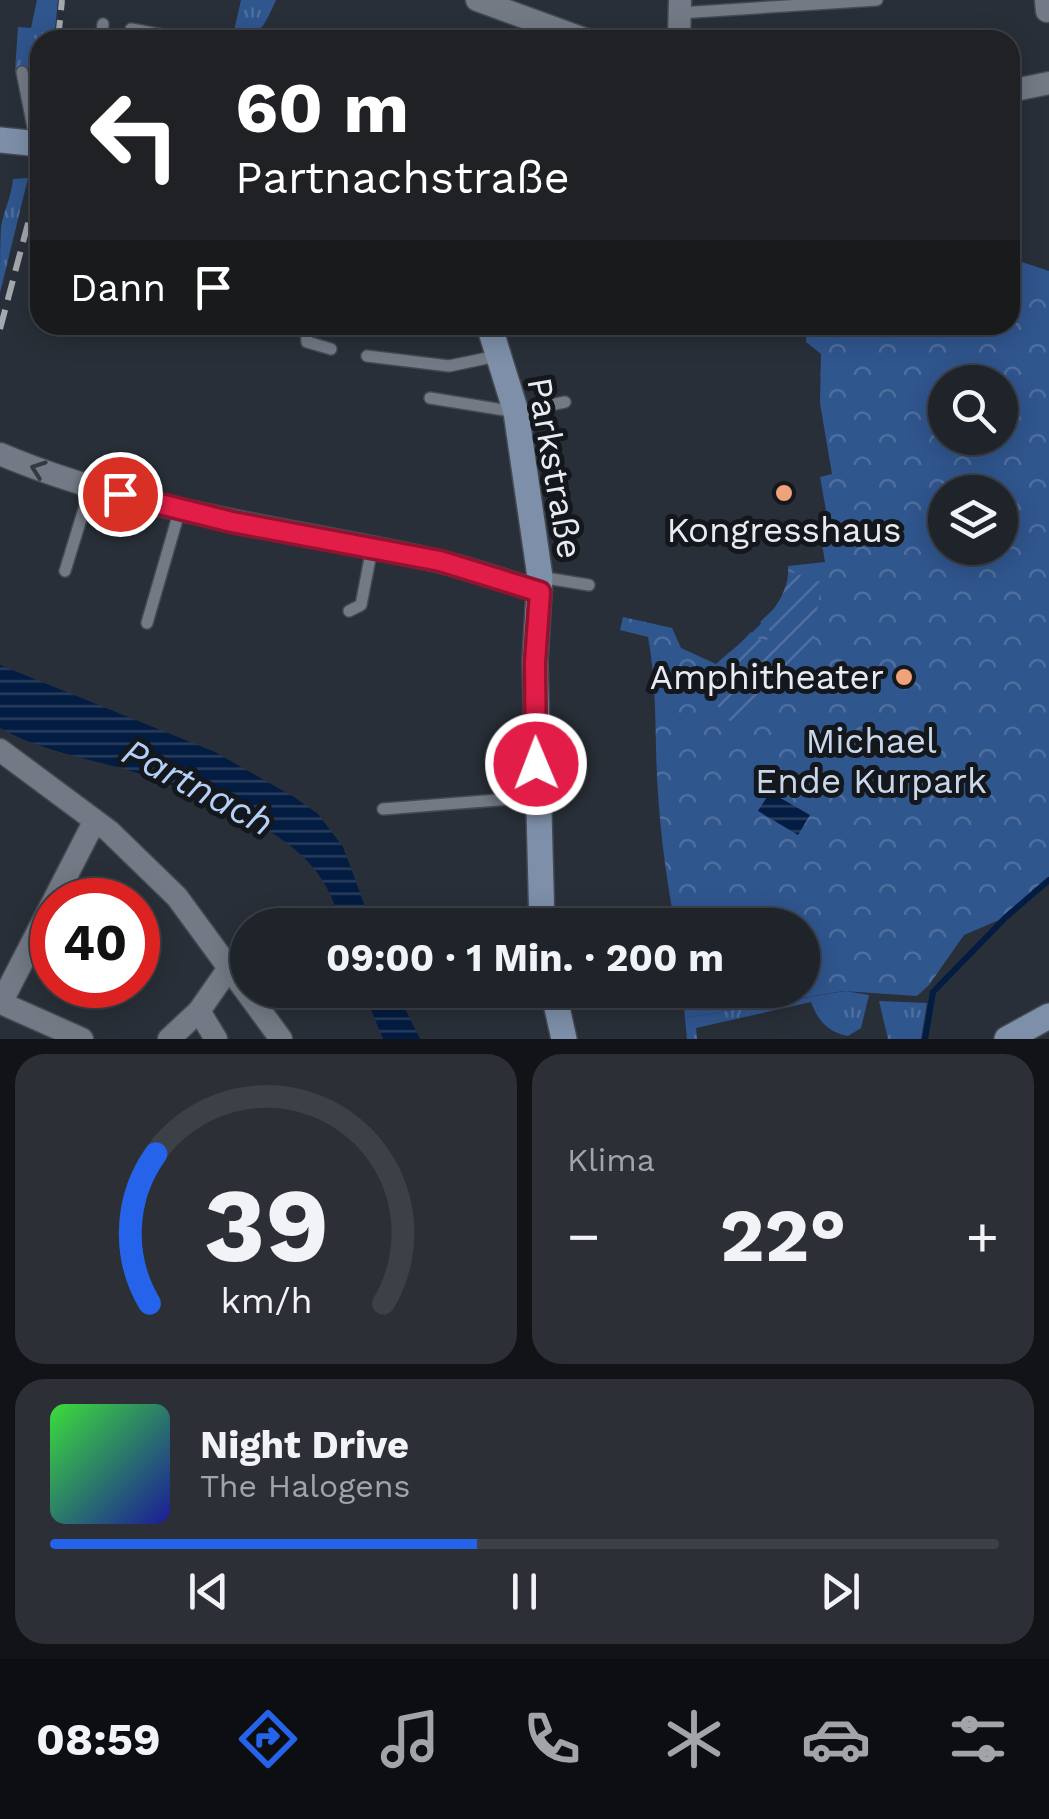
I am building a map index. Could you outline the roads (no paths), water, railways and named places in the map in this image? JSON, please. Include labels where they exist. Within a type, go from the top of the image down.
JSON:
[{"type":"street","points":[[478,0],[560,30]]},
{"type":"street","points":[[1020,89],[1049,83]]},
{"type":"street","points":[[0,140],[30,143]]},
{"type":"street","name":"Parkstraße","points":[[493,335],[516,412],[540,584],[535,662],[541,908]]},
{"type":"street","points":[[0,454],[90,486],[180,509],[540,584]]},
{"type":"street","points":[[0,750],[108,831],[177,897],[281,1039]]},
{"type":"street","points":[[65,878],[94,822]]},
{"type":"street","points":[[30,948],[2,1004],[82,1039]]},
{"type":"street","points":[[169,1039],[199,1011],[229,968]]},
{"type":"street","points":[[557,1008],[564,1039]]},
{"type":"street","points":[[199,1011],[216,1039]]},
{"type":"street","points":[[1007,1039],[1049,1016]]},
{"type":"lane","points":[[680,6],[877,0]]},
{"type":"lane","points":[[102,30],[103,24]]},
{"type":"lane","points":[[131,29],[136,30]]},
{"type":"lane","points":[[22,72],[30,108]]},
{"type":"lane","points":[[307,335],[307,342],[332,349]]},
{"type":"lane","points":[[367,356],[450,366],[498,356]]},
{"type":"lane","points":[[430,398],[516,412],[565,402]]},
{"type":"lane","points":[[65,571],[90,486]]},
{"type":"lane","points":[[146,623],[180,509]]},
{"type":"lane","points":[[350,611],[361,605],[372,548]]},
{"type":"lane","points":[[540,584],[589,584]]},
{"type":"lane","points":[[383,810],[537,798]]},
{"type":"water","name":"Partnach","points":[[0,665],[215,752],[318,814],[343,847],[366,908],[335,908],[309,863],[255,824],[155,779],[53,750],[0,728]]},
{"type":"water","points":[[770,792],[810,815],[798,835],[758,811]]},
{"type":"water","points":[[370,1008],[405,1008],[420,1039],[383,1039]]},
{"type":"waterway","points":[[925,1039],[933,992],[1006,917],[1049,880]]},
{"type":"railway","points":[[59,30],[62,0]]},
{"type":"railway","points":[[0,329],[30,216]]},
{"type":"place","name":"Kongresshaus","points":[[784,493]]},
{"type":"place","name":"Amphitheater","points":[[904,677]]},
{"type":"park label","name":"Michael Ende Kurpark","points":[[871,761]]}]
